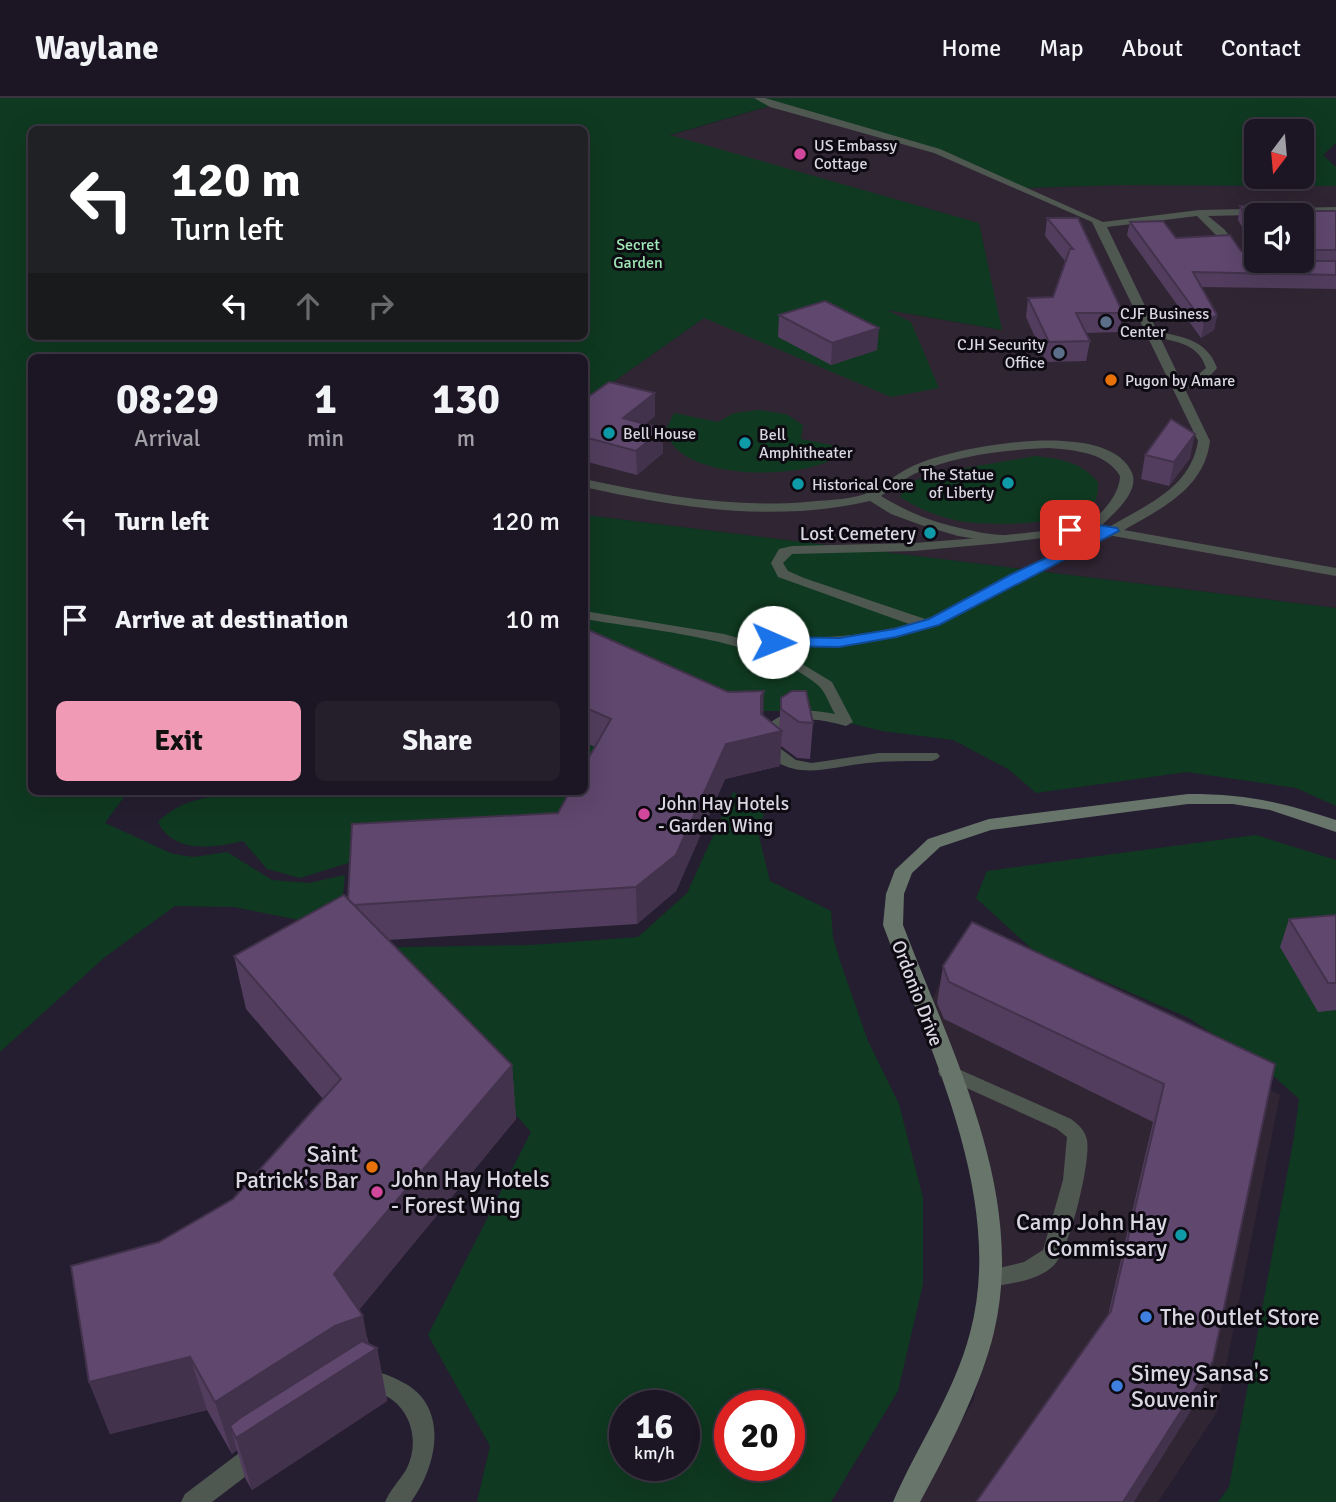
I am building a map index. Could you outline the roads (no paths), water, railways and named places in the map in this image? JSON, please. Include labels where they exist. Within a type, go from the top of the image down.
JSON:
[{"type":"street","points":[[758,98],[773,105],[937,151],[1101,225],[1199,213],[1336,209]]},
{"type":"street","points":[[1199,213],[1229,240],[1243,261]]},
{"type":"street","points":[[1101,225],[1204,441],[1200,467],[1188,481],[1171,495],[1112,531]]},
{"type":"street","points":[[588,484],[676,501],[745,507],[803,506],[872,496],[909,471],[970,451],[1048,444],[1073,446],[1105,456],[1126,472],[1126,482],[1117,502],[1091,527]]},
{"type":"street","points":[[872,496],[896,511],[958,532],[1001,539],[1091,527],[1336,572]]},
{"type":"street","name":"Ordonio Drive","points":[[906,1502],[940,1438],[983,1329],[990,1278],[990,1238],[984,1187],[947,1071],[893,925],[895,894],[904,870],[934,843],[989,825],[1188,799],[1234,799],[1272,805],[1336,826]]},
{"type":"lane","points":[[1153,334],[1199,346],[1209,355],[1212,368],[1203,377],[1180,387]]},
{"type":"lane","points":[[588,616],[724,638],[839,643],[896,633],[944,617],[1015,578],[1112,531]]},
{"type":"lane","points":[[926,623],[913,621],[799,581],[778,569],[779,556],[792,550],[914,547],[1001,539]]},
{"type":"lane","points":[[724,638],[779,656],[827,685],[846,722],[809,714],[782,720],[769,731],[769,747],[786,762],[828,768],[880,757],[932,756]]},
{"type":"lane","points":[[760,713],[782,720]]},
{"type":"lane","points":[[947,1071],[1064,1124],[1073,1131],[1077,1139],[1078,1150],[1070,1190],[1058,1239],[1050,1255],[1035,1267],[990,1278]]},
{"type":"lane","points":[[345,1395],[371,1381],[379,1382],[397,1390],[415,1407],[424,1428],[423,1454],[416,1475],[397,1502]]},
{"type":"lane","points":[[193,1502],[279,1438]]},
{"type":"place","name":"US Embassy Cottage","points":[[800,154]]},
{"type":"place","name":"CJF Business Center","points":[[1106,322]]},
{"type":"place","name":"CJH Security Office","points":[[1059,353]]},
{"type":"place","name":"Pugon by Amare","points":[[1111,380]]},
{"type":"place","name":"Bell House","points":[[609,433]]},
{"type":"place","name":"Bell Amphitheater","points":[[745,443]]},
{"type":"place","name":"The Statue of Liberty","points":[[1008,483]]},
{"type":"place","name":"Historical Core","points":[[798,484]]},
{"type":"place","name":"Lost Cemetery","points":[[930,533]]},
{"type":"place","name":"John Hay Hotels - Garden Wing","points":[[644,814]]},
{"type":"place","name":"Saint Patrick's Bar","points":[[372,1167]]},
{"type":"place","name":"John Hay Hotels - Forest Wing","points":[[377,1192]]},
{"type":"place","name":"Camp John Hay Commissary","points":[[1181,1235]]},
{"type":"place","name":"The Outlet Store","points":[[1146,1317]]},
{"type":"place","name":"Simey Sansa's Souvenir","points":[[1117,1386]]},
{"type":"park label","name":"Secret Garden","points":[[638,253]]}]
